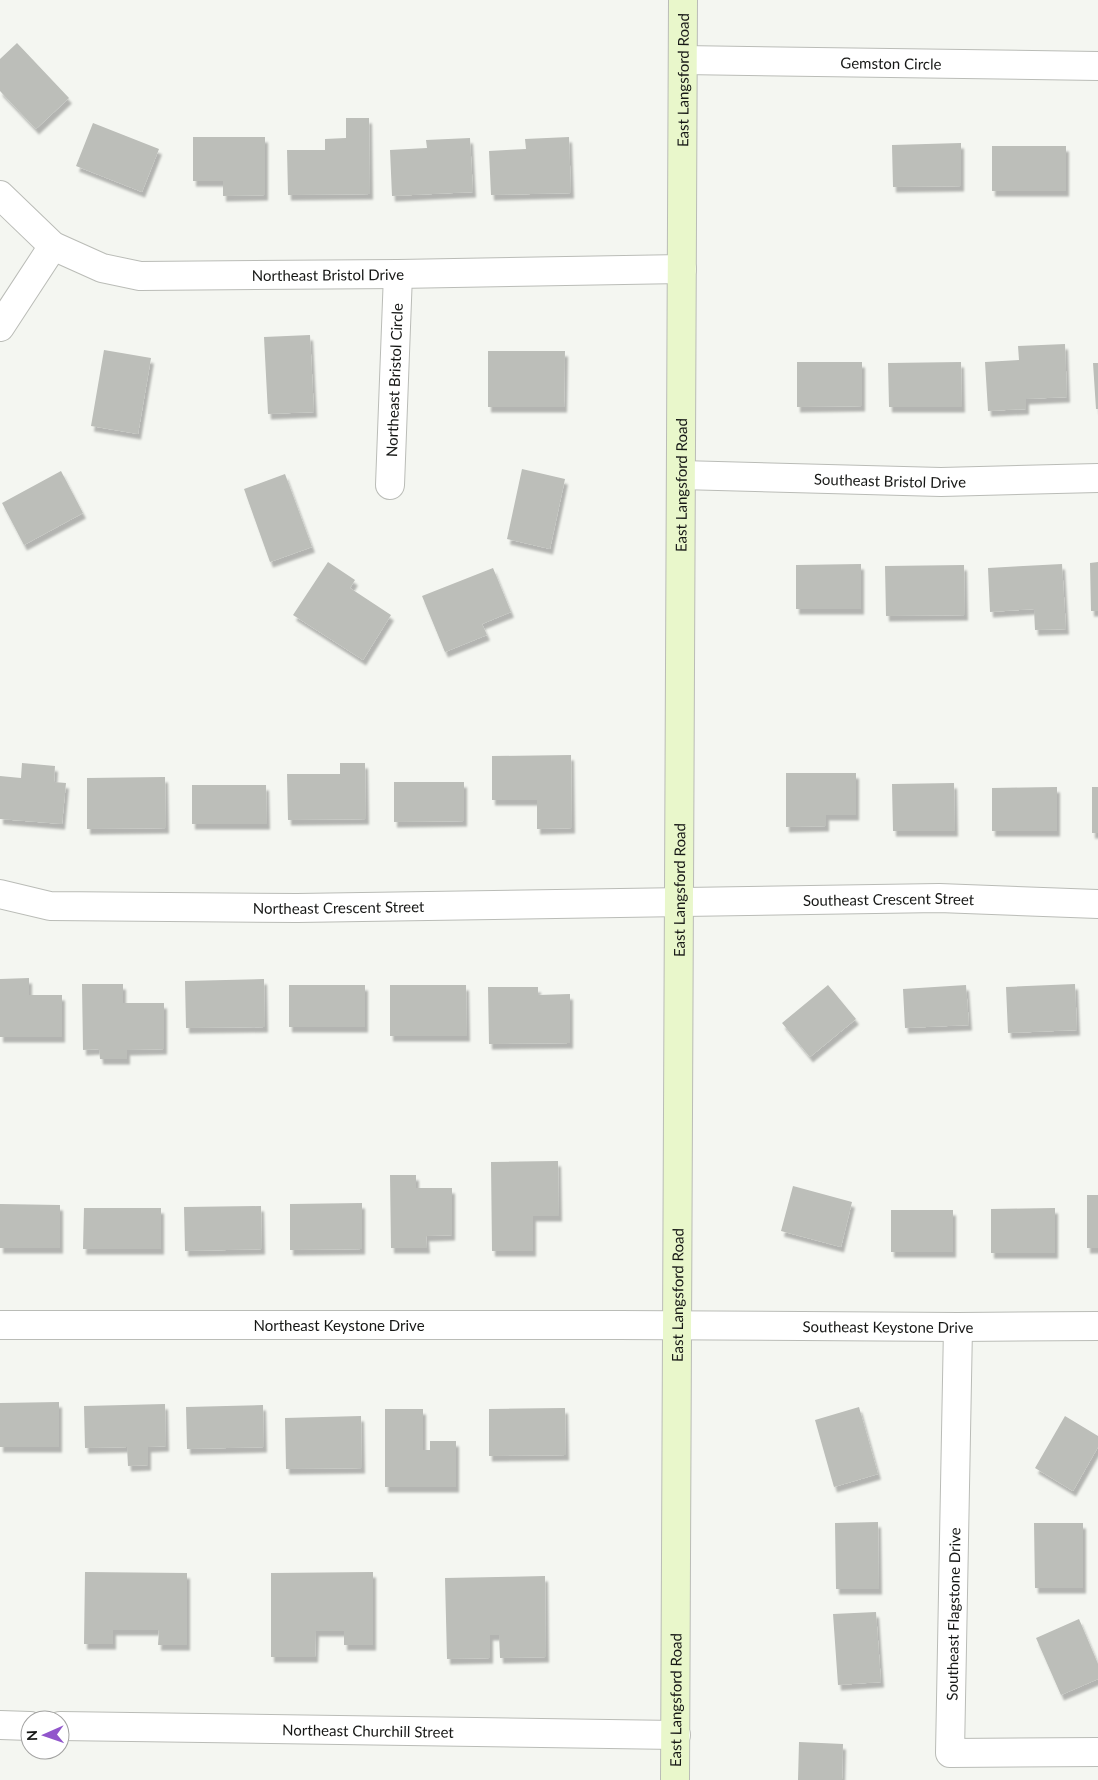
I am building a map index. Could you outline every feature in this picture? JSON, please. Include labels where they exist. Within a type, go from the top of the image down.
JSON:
[{"type":"street","name":"East Langsford Road","points":[[675,1780],[683,0]]},
{"type":"street","name":"Gemston Circle","points":[[683,60],[1098,66]]},
{"type":"street","name":"Northeast Bristol Drive","points":[[0,196],[53,246],[102,268],[140,276],[682,269]]},
{"type":"street","points":[[0,327],[53,246]]},
{"type":"street","name":"Northeast Bristol Circle","points":[[390,485],[398,274]]},
{"type":"street","name":"Southeast Bristol Drive","points":[[681,475],[941,482],[1098,478]]},
{"type":"street","name":"Northeast Crescent Street","points":[[0,894],[50,906],[297,908],[679,902]]},
{"type":"street","name":"Southeast Crescent Street","points":[[679,902],[939,898],[1098,904]]},
{"type":"street","name":"Northeast Keystone Drive","points":[[0,1325],[678,1325]]},
{"type":"street","name":"Southeast Keystone Drive","points":[[678,1325],[958,1328],[1098,1326]]},
{"type":"street","name":"Southeast Flagstone Drive","points":[[958,1328],[950,1753],[1098,1752]]},
{"type":"street","points":[[0,1725],[20,1726]]},
{"type":"street","name":"Northeast Churchill Street","points":[[70,1726],[676,1735]]},
{"type":"building","points":[[17,43],[69,98],[36,129],[0,91],[0,59]]},
{"type":"building","points":[[346,118],[369,118],[370,194],[288,195],[287,150],[325,150],[325,139],[346,138]]},
{"type":"building","points":[[93,123],[159,149],[142,192],[76,166]]},
{"type":"building","points":[[193,137],[265,137],[265,195],[223,196],[223,181],[193,181]]},
{"type":"building","points":[[569,137],[571,193],[491,195],[489,151],[526,149],[525,139]]},
{"type":"building","points":[[470,138],[473,192],[392,196],[390,150],[427,148],[426,140]]},
{"type":"building","points":[[961,143],[961,186],[893,187],[892,145]]},
{"type":"building","points":[[992,146],[1066,146],[1066,191],[992,191]]},
{"type":"building","points":[[310,335],[314,412],[268,414],[264,337]]},
{"type":"building","points":[[1065,344],[1067,397],[1026,399],[1026,409],[988,411],[985,362],[1019,360],[1018,346]]},
{"type":"building","points":[[104,350],[151,358],[138,434],[91,426]]},
{"type":"building","points":[[488,351],[565,351],[564,407],[488,407]]},
{"type":"building","points":[[797,362],[862,362],[862,406],[797,407]]},
{"type":"building","points":[[961,362],[962,407],[889,407],[888,363]]},
{"type":"building","points":[[1093,363],[1098,363],[1098,409],[1096,409]]},
{"type":"building","points":[[522,469],[565,479],[550,549],[507,539]]},
{"type":"building","points":[[61,471],[83,513],[24,545],[2,503]]},
{"type":"building","points":[[285,474],[312,547],[270,562],[244,489]]},
{"type":"building","points":[[328,562],[355,580],[350,588],[391,615],[363,660],[293,615]]},
{"type":"building","points":[[1098,562],[1098,611],[1091,611],[1090,563]]},
{"type":"building","points":[[861,564],[861,609],[796,609],[796,565]]},
{"type":"building","points":[[1062,564],[1066,629],[1035,630],[1034,609],[990,612],[988,568]]},
{"type":"building","points":[[964,565],[965,615],[886,616],[885,566]]},
{"type":"building","points":[[493,568],[511,612],[482,624],[487,635],[445,652],[422,596]]},
{"type":"building","points":[[571,755],[572,828],[537,829],[537,800],[492,800],[492,756]]},
{"type":"building","points":[[22,763],[55,766],[54,782],[66,783],[62,824],[0,819],[0,776],[21,778]]},
{"type":"building","points":[[340,763],[365,763],[366,819],[288,820],[287,774],[340,774]]},
{"type":"building","points":[[786,773],[856,773],[856,815],[826,815],[826,826],[786,827]]},
{"type":"building","points":[[165,777],[166,828],[87,829],[87,778]]},
{"type":"building","points":[[394,782],[464,782],[464,821],[394,822]]},
{"type":"building","points":[[954,783],[955,831],[893,831],[892,784]]},
{"type":"building","points":[[192,785],[266,785],[267,824],[192,824]]},
{"type":"building","points":[[1057,787],[1057,831],[992,831],[992,788]]},
{"type":"building","points":[[1092,787],[1098,787],[1098,833],[1092,833]]},
{"type":"building","points":[[29,978],[29,995],[62,995],[62,1037],[0,1037],[0,979]]},
{"type":"building","points":[[264,979],[265,1027],[186,1028],[185,981]]},
{"type":"building","points":[[82,984],[123,984],[123,1003],[164,1003],[164,1049],[127,1050],[127,1059],[100,1059],[99,1049],[83,1050]]},
{"type":"building","points":[[1075,984],[1077,1030],[1008,1033],[1006,987]]},
{"type":"building","points":[[289,985],[365,985],[365,1027],[289,1027]]},
{"type":"building","points":[[390,985],[466,985],[467,1036],[390,1036]]},
{"type":"building","points":[[828,985],[856,1019],[810,1057],[782,1023]]},
{"type":"building","points":[[966,985],[969,1025],[905,1028],[903,989]]},
{"type":"building","points":[[488,987],[538,987],[538,995],[570,994],[570,1043],[489,1044]]},
{"type":"building","points":[[558,1161],[559,1216],[533,1216],[533,1251],[492,1251],[491,1162]]},
{"type":"building","points":[[390,1175],[416,1175],[416,1188],[452,1188],[452,1235],[426,1236],[427,1248],[391,1248]]},
{"type":"building","points":[[793,1186],[852,1202],[841,1247],[781,1231]]},
{"type":"building","points":[[1087,1195],[1098,1195],[1098,1248],[1087,1248]]},
{"type":"building","points":[[362,1203],[362,1249],[290,1250],[290,1204]]},
{"type":"building","points":[[0,1204],[60,1205],[60,1248],[0,1248]]},
{"type":"building","points":[[261,1206],[262,1249],[185,1251],[184,1207]]},
{"type":"building","points":[[84,1208],[161,1208],[161,1249],[83,1249]]},
{"type":"building","points":[[1055,1208],[1055,1253],[991,1253],[991,1209]]},
{"type":"building","points":[[891,1210],[953,1210],[953,1252],[891,1252]]},
{"type":"building","points":[[59,1402],[59,1447],[0,1447],[0,1403]]},
{"type":"building","points":[[165,1404],[166,1446],[148,1447],[148,1465],[128,1466],[127,1447],[85,1448],[84,1406]]},
{"type":"building","points":[[263,1405],[264,1447],[187,1449],[186,1407]]},
{"type":"building","points":[[859,1407],[878,1474],[834,1487],[815,1420]]},
{"type":"building","points":[[565,1408],[566,1455],[489,1456],[489,1409]]},
{"type":"building","points":[[385,1409],[423,1409],[423,1450],[430,1450],[430,1441],[456,1441],[456,1487],[385,1487]]},
{"type":"building","points":[[361,1416],[362,1468],[286,1469],[285,1418]]},
{"type":"building","points":[[1065,1416],[1098,1436],[1098,1447],[1073,1491],[1035,1468]]},
{"type":"building","points":[[878,1522],[879,1589],[836,1589],[835,1523]]},
{"type":"building","points":[[1034,1523],[1083,1523],[1083,1588],[1035,1588]]},
{"type":"building","points":[[85,1572],[187,1573],[187,1645],[158,1645],[159,1630],[113,1630],[113,1644],[84,1644]]},
{"type":"building","points":[[373,1572],[373,1645],[344,1645],[344,1631],[316,1631],[315,1657],[271,1657],[271,1573]]},
{"type":"building","points":[[545,1576],[546,1657],[500,1658],[499,1635],[490,1635],[490,1658],[447,1659],[445,1578]]},
{"type":"building","points":[[876,1612],[881,1682],[838,1685],[833,1614]]},
{"type":"building","points":[[1079,1619],[1098,1664],[1098,1679],[1061,1695],[1036,1638]]},
{"type":"building","points":[[799,1742],[843,1744],[842,1780],[798,1780]]}]
